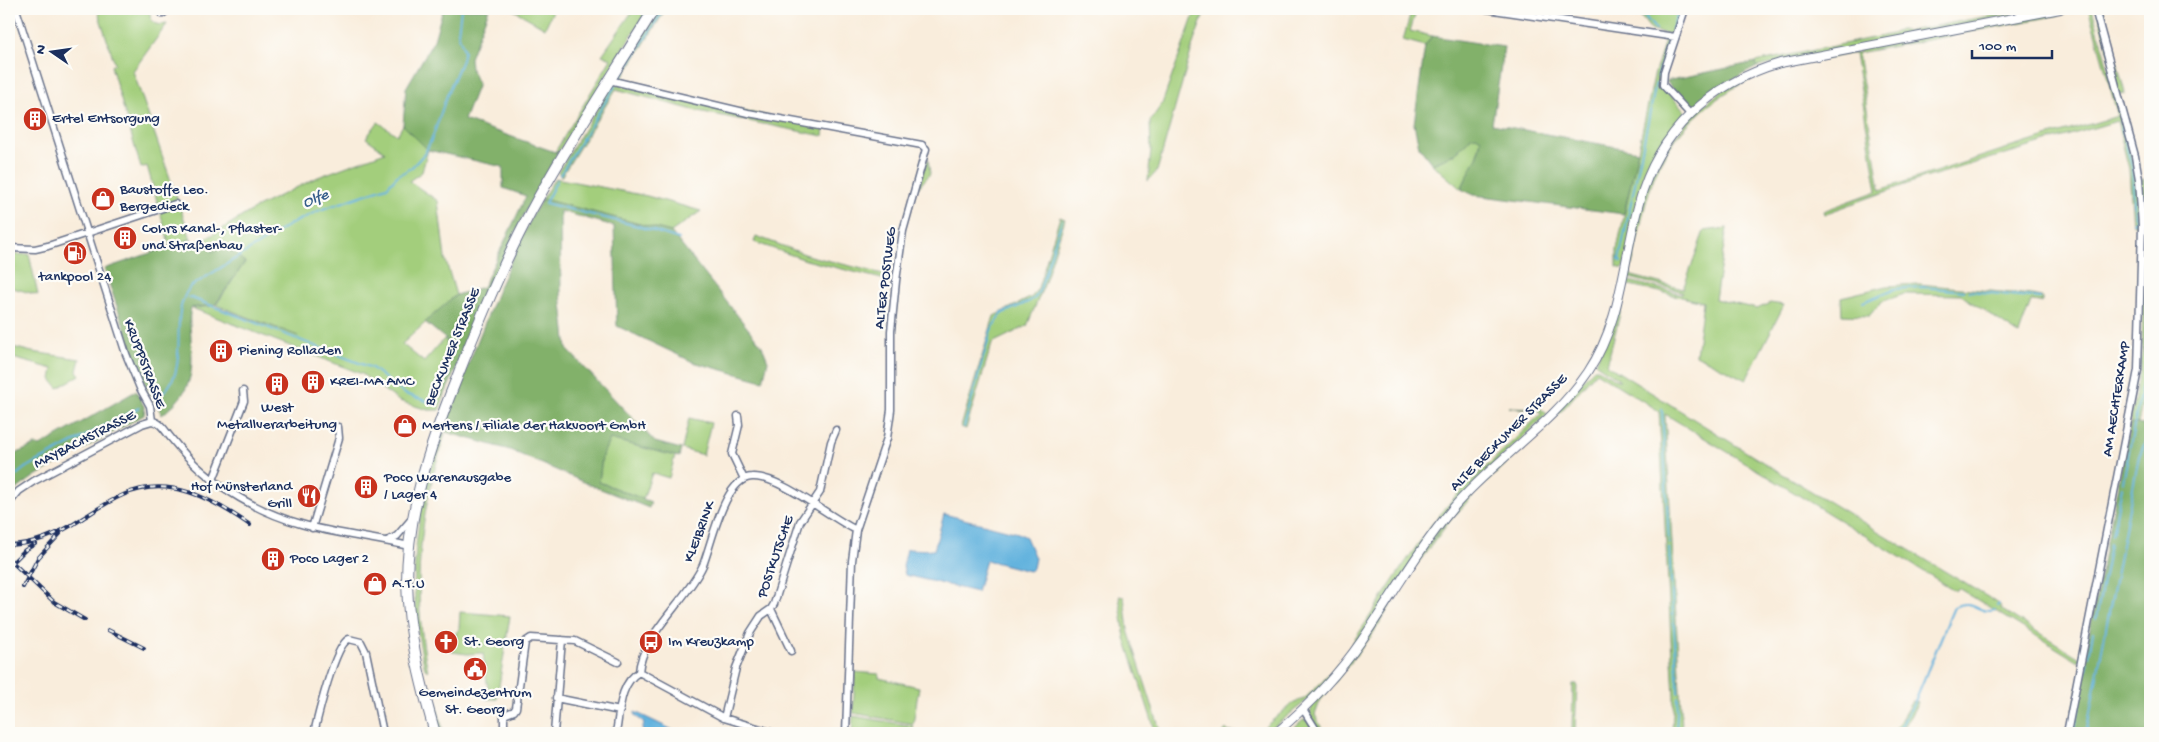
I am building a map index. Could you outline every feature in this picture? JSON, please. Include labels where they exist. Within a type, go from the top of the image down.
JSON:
[{"type":"main road","name":"BECKUMER STRASSE","points":[[435,733],[415,656],[410,625],[407,582],[409,546],[414,514],[436,431],[495,286],[530,212],[654,9]]},
{"type":"street","name":"KRUPPSTRASSE","points":[[16,9],[126,354],[140,388],[150,406],[152,420],[160,424],[189,458],[213,480],[239,498],[263,511],[312,528],[409,546]]},
{"type":"street","points":[[162,14],[169,9]]},
{"type":"street","points":[[1487,9],[1676,37]]},
{"type":"street","points":[[1685,9],[1664,72],[1664,84],[1690,114]]},
{"type":"street","name":"ALTE BECKUMER STRASSE","points":[[1276,733],[1323,689],[1360,642],[1429,536],[1456,505],[1556,409],[1579,384],[1593,364],[1612,323],[1639,203],[1648,176],[1674,131],[1690,114],[1706,100],[1740,77],[1780,62],[2060,9]]},
{"type":"street","name":"AM AECHTERKAMP","points":[[2067,733],[2140,353],[2142,224],[2139,179],[2135,156],[2095,9]]},
{"type":"street","name":"ALTER POSTWEG","points":[[609,80],[748,113],[922,145],[926,148],[904,231],[896,281],[891,331],[891,410],[887,438],[856,530],[852,570],[846,733]]},
{"type":"street","points":[[9,248],[35,249],[175,204]]},
{"type":"street","points":[[213,480],[244,401],[243,391]]},
{"type":"street","points":[[738,416],[740,425],[733,456],[744,479],[755,477],[776,482],[856,530]]},
{"type":"street","name":"MAYBACHSTRASSE","points":[[9,503],[19,491],[34,480],[152,420]]},
{"type":"street","points":[[312,528],[340,438],[338,427]]},
{"type":"street","name":"POSTKUTSCHE","points":[[724,718],[736,668],[750,633],[761,616],[772,609],[800,522],[820,492],[831,442],[836,430]]},
{"type":"street","name":"KLEIBRINK","points":[[616,733],[628,681],[639,672],[640,662],[651,642],[702,567],[727,497],[735,485],[744,479]]},
{"type":"street","points":[[387,541],[397,536],[406,528],[414,514]]},
{"type":"street","points":[[772,609],[791,651]]},
{"type":"street","points":[[504,733],[504,715],[514,711],[516,708],[525,642],[531,638],[575,641],[618,662]]},
{"type":"street","points":[[314,733],[336,656],[342,643],[349,639],[361,642],[366,652],[383,733]]},
{"type":"street","points":[[554,733],[562,640]]},
{"type":"street","points":[[639,672],[724,718],[766,733],[774,733]]},
{"type":"street","points":[[556,698],[620,711]]},
{"type":"street","points":[[1303,709],[1318,733]]},
{"type":"green space","points":[[97,9],[144,9],[150,13],[153,22],[160,25],[167,24],[133,71],[191,239],[170,247],[147,166],[141,168],[111,66],[115,64]]},
{"type":"green space","points":[[443,9],[489,9],[470,58],[471,68],[478,84],[464,120],[558,153],[526,210],[490,287],[444,397],[435,393],[445,366],[448,341],[425,322],[456,295],[483,287],[526,196],[503,188],[503,167],[428,150],[403,125],[406,88],[434,40]]},
{"type":"green space","points":[[512,9],[554,9],[545,28]]},
{"type":"green space","points":[[634,9],[648,9],[558,153],[555,152],[611,59],[602,55]]},
{"type":"green space","points":[[660,9],[666,9],[621,80],[619,73]]},
{"type":"green space","points":[[1196,9],[1206,9],[1194,41],[1157,171],[1148,181],[1151,150],[1150,121],[1162,104]]},
{"type":"green space","points":[[1412,9],[1417,9],[1410,31],[1432,36],[1425,46],[1403,40]]},
{"type":"green space","points":[[1635,9],[1683,9],[1675,31],[1669,34],[1652,31]]},
{"type":"green space","points":[[2026,9],[2038,9],[1757,67],[1756,62],[1892,34],[1900,30],[1909,31]]},
{"type":"green space","points":[[2073,9],[2091,9],[2138,179],[2140,224],[2133,225],[2129,169],[2117,121],[1918,180],[1824,214],[1823,211],[1877,191],[1855,53],[1779,70],[1759,76],[1725,93],[1695,117],[1670,146],[1649,191],[1630,273],[1632,276],[1683,289],[1704,231],[1727,228],[1715,299],[1757,309],[1770,303],[1784,305],[1746,380],[1696,355],[1703,302],[1630,285],[1627,286],[1607,365],[1756,458],[1996,602],[2002,610],[2080,658],[2079,662],[1958,588],[1956,591],[1665,414],[1682,728],[1682,733],[1672,733],[1674,697],[1659,411],[1596,372],[1556,417],[1476,492],[1449,522],[1412,571],[1372,635],[1320,701],[1315,715],[1324,733],[1320,733],[1310,715],[1312,705],[1332,682],[1406,574],[1454,511],[1594,369],[1598,369],[1619,381],[1619,379],[1596,364],[1624,284],[1629,281],[1682,294],[1683,292],[1630,278],[1626,274],[1645,190],[1662,154],[1692,115],[1724,89],[1779,65],[1854,52],[1858,53],[1859,49]],"holes":[[[2086,10],[2089,11],[2118,116],[2002,150],[1880,190],[1858,53]]]},
{"type":"green space","points":[[2098,9],[2103,9],[2125,93],[2119,94]]},
{"type":"green space","points":[[1432,36],[1504,47],[1492,124],[1638,151],[1624,214],[1474,195],[1461,189],[1478,155],[1481,139],[1476,136],[1471,137],[1454,154],[1432,164],[1419,147],[1414,124],[1425,46]]},
{"type":"green space","points":[[1666,37],[1671,40],[1671,44],[1661,85],[1685,113],[1658,151],[1623,269],[1617,267],[1617,249],[1654,76]]},
{"type":"green space","points":[[1756,62],[1757,67],[1722,85],[1693,107],[1686,105],[1666,81]]},
{"type":"green space","points":[[615,84],[824,128],[823,136],[693,110],[616,89],[561,177],[558,172],[611,86]]},
{"type":"green space","points":[[378,122],[397,135],[403,125],[428,150],[422,172],[409,181],[438,201],[445,258],[456,295],[402,344],[424,362],[444,339],[447,341],[445,366],[435,393],[444,397],[439,410],[428,410],[399,401],[362,374],[192,308],[214,306],[298,336],[216,305],[245,262],[212,252],[204,240],[259,206],[318,177],[385,152],[366,138]]},
{"type":"green space","points":[[1476,135],[1481,139],[1478,155],[1461,189],[1432,164],[1454,154],[1471,137]]},
{"type":"green space","points":[[928,158],[930,174],[918,188]]},
{"type":"green space","points":[[555,178],[647,196],[701,211],[671,232],[542,199]]},
{"type":"green space","points":[[2141,179],[2144,179],[2150,226],[2148,226],[2145,352],[2150,362],[2138,424],[2130,423],[2142,352],[2144,226]]},
{"type":"green space","points":[[542,199],[671,232],[762,346],[768,361],[763,381],[693,362],[617,326],[614,226],[560,211],[561,294],[567,349],[655,442],[681,449],[679,457],[610,439],[602,456],[599,482],[651,502],[649,508],[510,450],[442,431],[499,287],[533,214]]},
{"type":"green space","points":[[1060,217],[1065,219],[1044,285],[1027,326],[992,343],[966,429],[961,427],[994,316],[1032,297],[1038,288]]},
{"type":"green space","points":[[756,236],[810,256],[895,277],[894,282],[806,260],[754,242]]},
{"type":"green space","points":[[191,239],[194,246],[204,240],[212,252],[224,246],[245,262],[215,305],[191,308],[191,373],[185,391],[172,407],[162,415],[142,378],[104,269]]},
{"type":"green space","points":[[29,254],[38,295],[9,287],[9,266],[12,255]]},
{"type":"green space","points":[[1919,284],[2032,295],[2042,297],[2042,302],[2031,301],[2019,334],[1961,295],[1904,294],[1881,302],[1869,316],[1842,315],[1841,297],[1887,286]]},
{"type":"green space","points":[[9,346],[32,352],[80,359],[77,371],[80,375],[58,388],[51,379],[53,369],[9,357]]},
{"type":"green space","points":[[136,391],[145,408],[144,415],[35,476],[9,495],[9,457],[35,445],[40,446]]},
{"type":"green space","points":[[1508,407],[1540,408],[1547,414],[1479,479],[1375,616],[1342,663],[1310,698],[1266,733],[1257,733],[1294,702],[1304,699],[1323,681],[1342,659],[1432,524],[1453,499],[1542,413],[1537,410]]},
{"type":"green space","points":[[689,418],[711,423],[703,455],[682,449]]},
{"type":"green space","points":[[2130,423],[2150,426],[2150,733],[2069,733],[2083,665],[2087,657],[2085,654]]},
{"type":"green space","points":[[442,434],[445,434],[429,493],[420,552],[420,611],[428,671],[425,669],[416,620],[416,547],[423,498],[436,448]]},
{"type":"green space","points":[[610,439],[675,456],[669,478],[652,473],[643,499],[599,482],[602,456]]},
{"type":"green space","points":[[1119,596],[1124,597],[1128,630],[1161,733],[1156,733],[1125,638]]},
{"type":"green space","points":[[460,612],[510,616],[497,699],[486,699],[486,690],[488,689],[483,653],[467,654],[452,652],[456,633],[459,629]]},
{"type":"green space","points":[[855,672],[879,674],[879,678],[919,687],[913,724],[853,713]]},
{"type":"green space","points":[[1573,684],[1577,684],[1575,733],[1572,733]]},
{"type":"green space","points":[[429,686],[431,686],[444,733],[440,733],[431,703]]},
{"type":"green space","points":[[1912,701],[1918,702],[1901,733],[1893,733]]},
{"type":"green space","points":[[853,716],[913,726],[912,733],[852,733]]},
{"type":"green space","points":[[1303,720],[1308,721],[1314,733],[1289,733]]},
{"type":"green space","points":[[1226,729],[1229,732],[1257,733],[1223,733]]},
{"type":"water","points":[[944,514],[1018,533],[1026,537],[1035,558],[1033,568],[1029,571],[986,560],[977,592],[905,575],[903,566],[907,549],[934,550]]},
{"type":"water","points":[[635,712],[679,733],[642,733],[644,722],[635,716]]},
{"type":"waterway","name":"Olfe","points":[[155,399],[167,388],[175,375],[178,361],[179,315],[190,287],[289,225],[320,210],[387,187],[397,176],[411,168],[425,153],[462,60],[464,51],[458,33],[461,9]]},
{"type":"waterway","points":[[621,76],[664,9]]},
{"type":"waterway","points":[[1639,9],[1656,30]]},
{"type":"waterway","points":[[1672,29],[1679,9]]},
{"type":"waterway","points":[[1658,77],[1668,40]]},
{"type":"waterway","points":[[1621,262],[1619,260],[1656,83]]},
{"type":"waterway","points":[[560,175],[615,86]]},
{"type":"waterway","points":[[2120,122],[2132,167],[2135,217],[2138,218],[2133,223]]},
{"type":"waterway","points":[[557,180],[545,203],[638,226],[679,239]]},
{"type":"waterway","points":[[964,427],[991,330],[1001,314],[1035,298],[1040,289],[1062,220]]},
{"type":"waterway","points":[[1863,302],[1894,289],[1922,287],[1964,291]]},
{"type":"waterway","points":[[1969,291],[2040,298]]},
{"type":"waterway","points":[[189,297],[372,368],[405,394],[433,403]]},
{"type":"waterway","points":[[2145,370],[2147,361]]},
{"type":"waterway","points":[[2123,482],[2144,375]]},
{"type":"waterway","name":"Olfe","points":[[9,481],[25,468],[139,408]]},
{"type":"waterway","points":[[1662,409],[1669,543]]},
{"type":"waterway","points":[[2086,733],[2139,456],[2150,432]]},
{"type":"waterway","points":[[2112,535],[2122,487]]},
{"type":"waterway","points":[[2096,619],[2110,544]]},
{"type":"waterway","points":[[1669,547],[1678,693]]},
{"type":"waterway","points":[[1897,733],[1915,701],[1954,607],[1966,604],[1984,610],[1995,610]]},
{"type":"waterway","points":[[2089,656],[2093,632]]},
{"type":"waterway","points":[[2074,733],[2087,663]]},
{"type":"waterway","points":[[1676,733],[1678,697]]},
{"type":"railway","points":[[9,545],[48,537],[123,495],[140,489],[157,487],[190,492],[221,506],[250,525]]},
{"type":"railway","points":[[23,587],[38,558],[60,534]]},
{"type":"railway","points":[[9,566],[25,550],[35,544]]},
{"type":"railway","points":[[9,559],[54,602],[85,620]]},
{"type":"railway","points":[[108,630],[144,648]]},
{"type":"place","name":"Ertel Entsorgung","points":[[35,119]]},
{"type":"place","name":"Baustoffe Leo. Bergedieck","points":[[103,199]]},
{"type":"place","name":"Cohrs Kanal-, Pflaster- und Straßenbau","points":[[125,238]]},
{"type":"place","name":"tankpool 24","points":[[75,253]]},
{"type":"place","name":"Piening Rolladen","points":[[221,351]]},
{"type":"place","name":"KREI-MA AMC","points":[[313,382]]},
{"type":"place","name":"West Metallverarbeitung","points":[[277,384]]},
{"type":"place","name":"Mertens / Filiale der Hakvoort GmbH","points":[[405,426]]},
{"type":"place","name":"Poco Warenausgabe / Lager 4","points":[[366,487]]},
{"type":"place","name":"Hof Münsterland Grill","points":[[309,496]]},
{"type":"place","name":"Poco Lager 2","points":[[273,559]]},
{"type":"place","name":"A.T.U","points":[[375,584]]},
{"type":"place","name":"St. Georg","points":[[446,642]]},
{"type":"place","name":"Im Kreuzkamp","points":[[651,642]]},
{"type":"place","name":"Gemeindezentrum St. Georg","points":[[475,669]]}]
